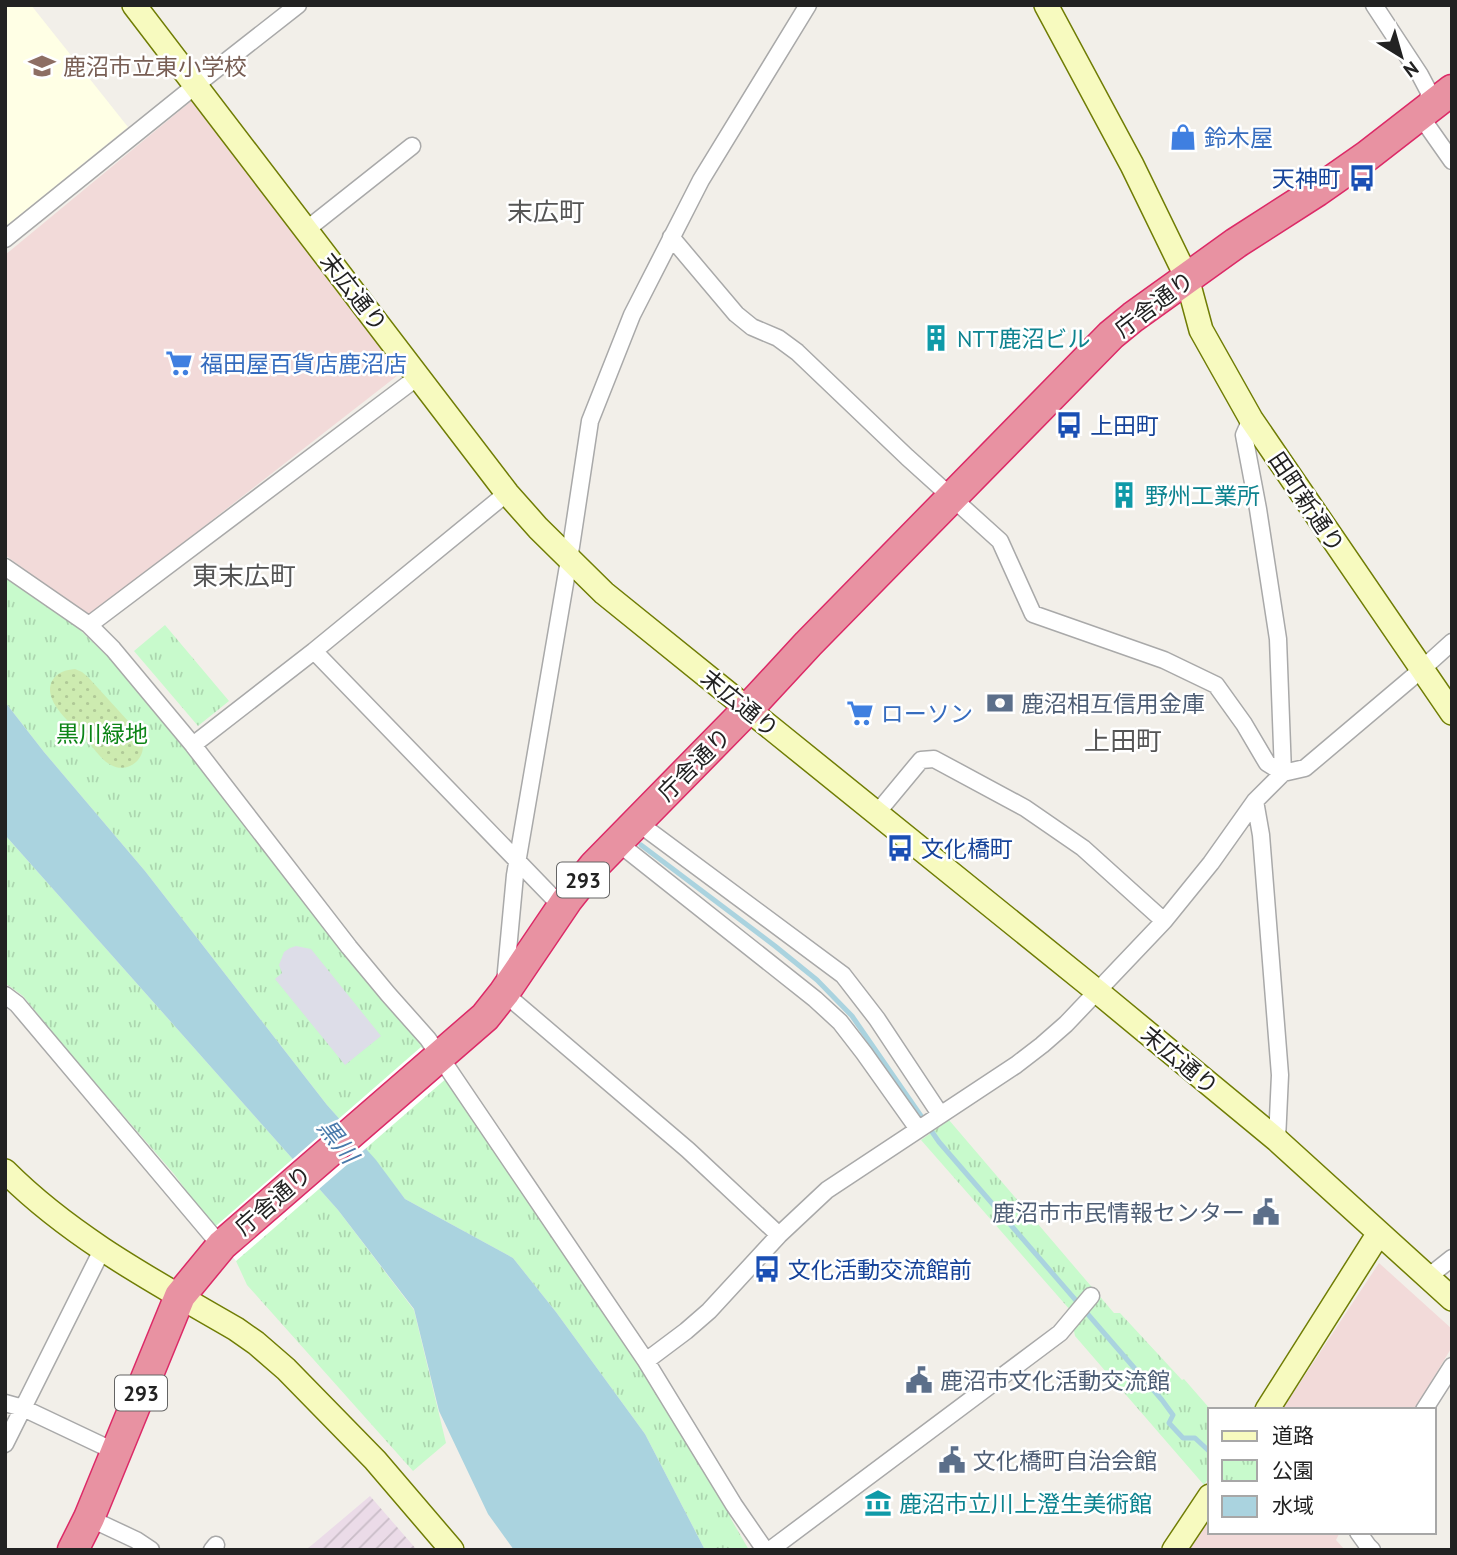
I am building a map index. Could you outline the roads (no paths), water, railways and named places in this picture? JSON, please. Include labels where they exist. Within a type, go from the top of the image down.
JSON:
[{"type":"highway","name":"庁舎通り","points":[[74,1550],[180,1296],[221,1245],[485,1017],[594,866],[1111,335],[1237,243],[1367,156],[1452,90]]},
{"type":"street","name":"末広通り","points":[[134,5],[507,493],[569,560],[604,593],[1277,1140],[1452,1299]]},
{"type":"street","points":[[5,239],[298,5]]},
{"type":"street","points":[[779,1235],[688,1150],[504,993],[518,862],[590,421],[632,315],[671,237],[701,180],[808,5]]},
{"type":"street","name":"田町新通り","points":[[1046,5],[1132,164],[1187,278],[1201,330],[1251,419],[1452,713]]},
{"type":"street","points":[[1374,5],[1429,92],[1426,124],[1452,161]]},
{"type":"street","points":[[306,230],[412,146]]},
{"type":"street","points":[[671,237],[736,314],[752,327],[778,338],[797,352],[871,424],[1000,541],[1033,614],[1164,660],[1216,684],[1244,724],[1266,763],[1283,773]]},
{"type":"street","points":[[89,625],[419,376]]},
{"type":"street","points":[[1251,419],[1244,435],[1278,639],[1283,773]]},
{"type":"street","points":[[193,745],[314,651],[507,493]]},
{"type":"street","points":[[5,567],[89,625],[138,678],[349,947],[428,1039],[436,1058],[646,1361],[734,1505],[768,1550],[1060,1333],[1091,1296]]},
{"type":"street","points":[[646,1361],[709,1311],[779,1235],[827,1191],[1042,1045],[1098,992],[1164,921],[1211,863],[1255,802],[1283,773],[1305,768],[1452,642]]},
{"type":"street","points":[[314,651],[562,907]]},
{"type":"street","points":[[877,813],[921,760],[934,759],[1025,808],[1083,848],[1164,921]]},
{"type":"street","points":[[1255,802],[1261,835],[1280,1075],[1277,1140]]},
{"type":"street","points":[[627,832],[843,975],[877,1018],[940,1114]]},
{"type":"street","points":[[627,832],[839,1022],[918,1129]]},
{"type":"street","points":[[5,995],[17,1004],[221,1245]]},
{"type":"street","points":[[5,1171],[51,1213],[102,1250],[256,1343],[286,1369],[375,1460],[452,1550]]},
{"type":"street","points":[[1268,1408],[1379,1233]]},
{"type":"street","points":[[5,1444],[102,1250]]},
{"type":"street","points":[[1428,1277],[1452,1258]]},
{"type":"street","points":[[1425,1408],[1452,1366]]},
{"type":"street","points":[[5,1403],[23,1408],[117,1452]]},
{"type":"street","points":[[1174,1550],[1208,1499]]},
{"type":"street","points":[[89,1518],[151,1550]]},
{"type":"street","points":[[1359,1534],[1373,1550]]},
{"type":"water","name":"黒川","points":[[5,702],[145,871],[327,1105],[376,1160],[405,1199],[513,1258],[645,1434],[705,1550],[514,1550],[488,1514],[439,1411],[414,1309],[338,1210],[5,835]]},
{"type":"waterway","points":[[641,845],[817,980],[852,1016],[939,1142],[1162,1400],[1173,1415],[1169,1423],[1183,1438],[1195,1438],[1208,1450]]},
{"type":"place","name":"鹿沼市立東小学校","points":[[42,66]]},
{"type":"place","name":"鈴木屋","points":[[1183,137]]},
{"type":"place","name":"天神町","points":[[1362,178]]},
{"type":"place","name":"NTT鹿沼ビル","points":[[936,338]]},
{"type":"place","name":"福田屋百貨店鹿沼店","points":[[179,363]]},
{"type":"place","name":"上田町","points":[[1069,425]]},
{"type":"place","name":"野州工業所","points":[[1124,495]]},
{"type":"place","name":"鹿沼相互信用金庫","points":[[1000,703]]},
{"type":"place","name":"ローソン","points":[[860,713]]},
{"type":"place","name":"文化橋町","points":[[900,848]]},
{"type":"place","name":"鹿沼市市民情報センター","points":[[1266,1212]]},
{"type":"place","name":"文化活動交流館前","points":[[767,1269]]},
{"type":"place","name":"鹿沼市文化活動交流館","points":[[919,1380]]},
{"type":"place","name":"文化橋町自治会館","points":[[952,1460]]},
{"type":"place","name":"鹿沼市立川上澄生美術館","points":[[878,1503]]},
{"type":"district","name":"末広町","points":[[546,211]]},
{"type":"district","name":"東末広町","points":[[244,575]]},
{"type":"district","name":"上田町","points":[[1123,740]]},
{"type":"park label","name":"黒川緑地","points":[[102,733]]}]
